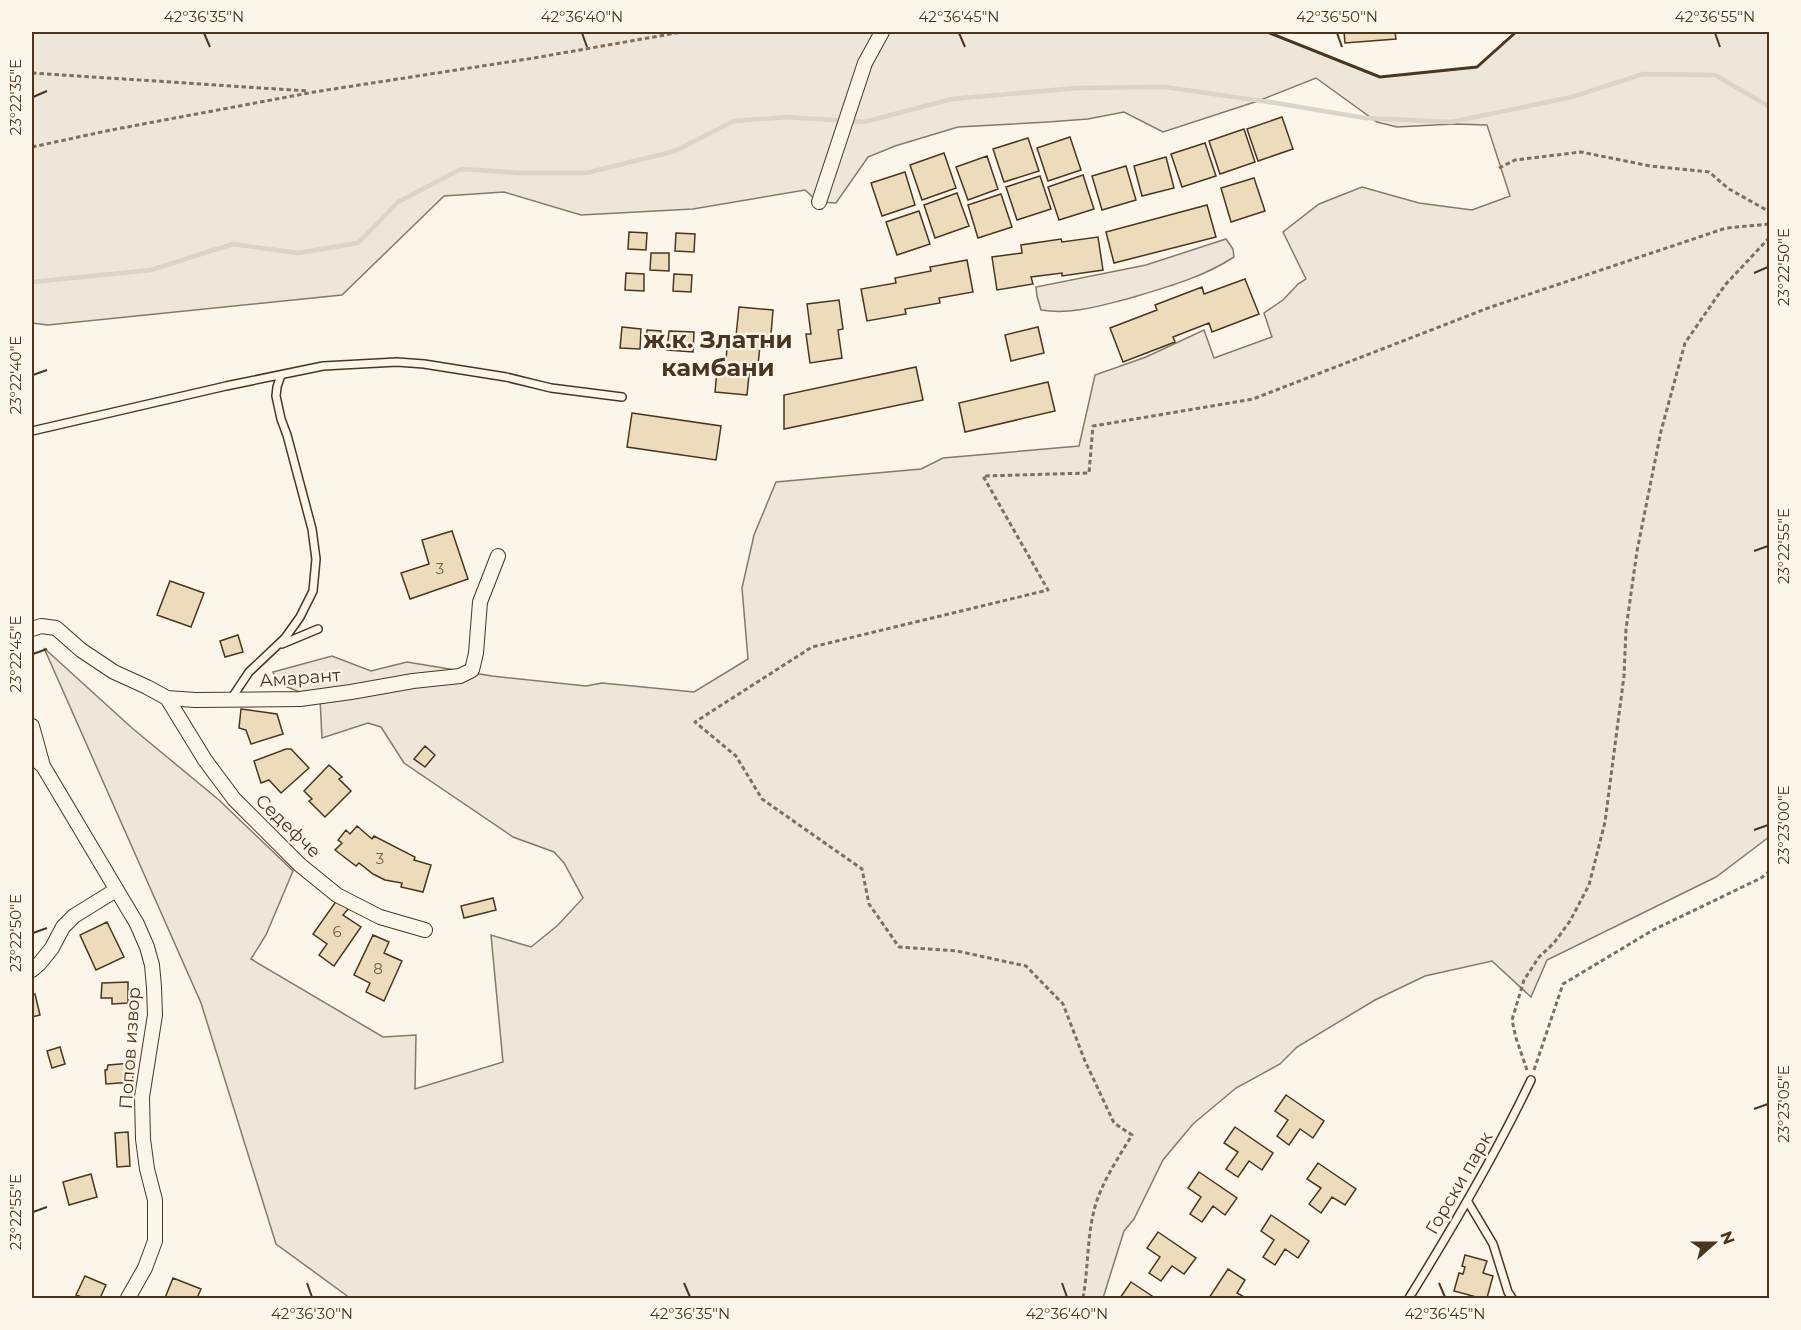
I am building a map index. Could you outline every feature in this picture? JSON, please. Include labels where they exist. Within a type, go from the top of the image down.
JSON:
[{"type":"street","points":[[819,202],[865,63],[882,32]]},
{"type":"street","name":"Амарант","points":[[32,629],[41,626],[56,628],[81,650],[114,672],[167,698],[300,699],[460,676],[472,670],[477,653],[480,602],[498,556]]},
{"type":"street","name":"Седефче","points":[[167,698],[205,760],[234,799],[300,865],[337,895],[380,917],[425,930]]},
{"type":"street","points":[[32,726],[43,766]]},
{"type":"street","name":"Попов извор","points":[[32,756],[43,766],[136,924],[147,947],[152,965],[155,1016],[142,1096],[143,1139],[147,1169],[155,1200],[156,1241],[146,1268],[128,1299]]},
{"type":"street","points":[[32,970],[52,948],[63,927],[74,916],[116,890]]},
{"type":"lane","points":[[32,431],[323,366],[406,363],[506,377],[551,388],[622,397]]},
{"type":"lane","points":[[231,699],[249,672],[285,638],[300,617],[313,591],[316,559],[312,528],[276,396],[280,375]]},
{"type":"lane","points":[[277,646],[318,629]]},
{"type":"lane","name":"Горски парк","points":[[1409,1299],[1468,1202],[1531,1080]]},
{"type":"lane","points":[[1468,1202],[1492,1244],[1512,1299]]},
{"type":"path","points":[[32,147],[314,92],[534,58],[682,32]]},
{"type":"path","points":[[32,74],[314,92]]},
{"type":"path","points":[[1499,168],[1515,160],[1581,152],[1650,166],[1709,172],[1730,189],[1770,212]]},
{"type":"path","points":[[1083,1299],[1093,1214],[1107,1177],[1132,1135],[1114,1123],[1085,1061],[1063,1004],[1026,966],[957,951],[899,947],[869,904],[862,869],[762,799],[736,756],[695,722],[812,647],[1048,590],[983,476],[1089,473],[1094,426],[1253,399],[1522,297],[1726,228],[1770,224]]},
{"type":"path","points":[[1531,1080],[1512,1020],[1524,980],[1539,957],[1554,943],[1570,921],[1589,885],[1605,822],[1637,551],[1661,431],[1685,343],[1725,285],[1770,237]]},
{"type":"path","points":[[1531,1080],[1563,984],[1653,930],[1761,878],[1770,871]]},
{"type":"shaded area","points":[[32,32],[1267,32],[1380,77],[1477,67],[1516,32],[1769,32],[1769,837],[1716,877],[1547,960],[1531,997],[1492,961],[1425,976],[1375,1000],[1297,1047],[1280,1064],[1236,1088],[1193,1124],[1163,1160],[1134,1219],[1124,1231],[1103,1298],[350,1298],[276,1244],[201,1003],[44,648],[132,728],[219,800],[293,871],[266,935],[251,959],[383,1037],[416,1035],[415,1089],[503,1062],[491,935],[531,947],[558,925],[583,898],[564,863],[554,852],[513,837],[404,763],[381,727],[368,723],[322,738],[320,700],[277,683],[273,672],[332,656],[371,671],[407,662],[492,676],[586,686],[602,683],[694,692],[748,659],[742,588],[754,535],[776,482],[921,469],[943,458],[1079,446],[1095,375],[1146,357],[1204,330],[1214,358],[1272,337],[1264,313],[1283,300],[1306,279],[1283,232],[1319,204],[1362,187],[1419,203],[1472,210],[1510,196],[1487,125],[1397,127],[1377,122],[1316,78],[1258,101],[1163,132],[1124,112],[1088,119],[958,127],[895,146],[868,157],[836,203],[818,202],[805,190],[693,209],[581,215],[504,192],[444,196],[342,295],[48,325],[32,323]]},
{"type":"shaded area","points":[[1226,239],[1233,249],[1234,257],[1196,277],[1095,307],[1074,311],[1041,310],[1036,287],[1146,265]]},
{"type":"building","points":[[1344,32],[1395,32],[1396,39],[1345,43]]},
{"type":"building","points":[[1282,117],[1293,149],[1258,161],[1247,129]]},
{"type":"building","points":[[1244,129],[1255,162],[1220,174],[1209,141]]},
{"type":"building","points":[[1070,137],[1081,170],[1048,181],[1037,148]]},
{"type":"building","points":[[1028,138],[1039,171],[1004,182],[993,149]]},
{"type":"building","points":[[1205,143],[1216,176],[1182,187],[1171,154]]},
{"type":"building","points":[[944,153],[956,188],[922,200],[910,165]]},
{"type":"building","points":[[987,156],[998,189],[968,200],[956,167]]},
{"type":"building","points":[[1166,157],[1174,188],[1142,196],[1134,166]]},
{"type":"building","points":[[1126,166],[1136,200],[1102,210],[1092,176]]},
{"type":"building","points":[[905,172],[915,205],[882,216],[871,183]]},
{"type":"building","points":[[1083,175],[1094,209],[1059,220],[1048,187]]},
{"type":"building","points":[[1040,176],[1051,209],[1017,220],[1006,187]]},
{"type":"building","points":[[1254,178],[1265,211],[1231,222],[1221,188]]},
{"type":"building","points":[[957,193],[969,226],[935,238],[924,205]]},
{"type":"building","points":[[1001,194],[1012,227],[978,238],[968,205]]},
{"type":"building","points":[[1207,205],[1216,237],[1114,263],[1106,232]]},
{"type":"building","points":[[919,211],[930,244],[897,255],[886,222]]},
{"type":"building","points":[[629,232],[647,233],[646,250],[628,249]]},
{"type":"building","points":[[676,233],[695,234],[694,252],[675,251]]},
{"type":"building","points":[[1098,237],[1103,270],[1062,276],[1062,273],[1031,277],[1033,284],[997,290],[992,257],[1022,253],[1021,245],[1061,239],[1062,242]]},
{"type":"building","points":[[651,253],[669,253],[669,271],[650,270]]},
{"type":"building","points":[[967,260],[973,292],[939,298],[940,303],[905,309],[906,314],[867,321],[861,289],[896,283],[895,278],[931,271],[930,267]]},
{"type":"building","points":[[626,273],[644,274],[644,291],[625,290]]},
{"type":"building","points":[[674,274],[692,275],[691,292],[673,291]]},
{"type":"building","points":[[1245,279],[1259,314],[1212,332],[1209,323],[1173,337],[1175,342],[1123,362],[1110,328],[1157,310],[1155,305],[1202,287],[1204,294]]},
{"type":"building","points":[[839,300],[843,329],[838,330],[842,358],[810,363],[806,334],[811,334],[807,304]]},
{"type":"building","points":[[739,307],[773,310],[770,346],[760,346],[758,365],[750,365],[747,395],[715,392],[718,359],[726,360],[728,335],[736,336]]},
{"type":"building","points":[[622,327],[641,329],[640,349],[620,348]]},
{"type":"building","points":[[1038,327],[1044,353],[1011,361],[1005,335]]},
{"type":"building","points":[[647,330],[661,331],[659,348],[646,347]]},
{"type":"building","points":[[669,331],[694,332],[693,352],[667,350]]},
{"type":"building","points":[[916,367],[923,400],[784,429],[784,395]]},
{"type":"building","points":[[1048,382],[1055,411],[965,432],[959,403]]},
{"type":"building","points":[[632,413],[721,426],[716,460],[627,447]]},
{"type":"building","points":[[452,531],[468,579],[410,599],[401,573],[429,564],[422,540]]},
{"type":"building","points":[[170,581],[204,593],[191,627],[157,615]]},
{"type":"building","points":[[238,635],[243,652],[225,657],[220,641]]},
{"type":"building","points":[[241,709],[277,714],[283,734],[251,744],[246,730],[239,728]]},
{"type":"building","points":[[425,746],[435,755],[425,767],[414,759]]},
{"type":"building","points":[[291,749],[309,768],[281,793],[269,780],[261,783],[254,761]]},
{"type":"building","points":[[329,765],[342,777],[339,779],[351,791],[325,817],[309,801],[312,799],[304,791]]},
{"type":"building","points":[[357,826],[372,839],[374,836],[415,857],[414,860],[431,865],[423,892],[401,887],[402,883],[385,880],[359,863],[356,866],[335,850],[342,843],[338,840],[346,830],[350,834]]},
{"type":"building","points":[[493,898],[496,910],[464,918],[461,906]]},
{"type":"building","points":[[337,900],[349,908],[343,915],[361,927],[334,966],[319,955],[327,944],[313,934]]},
{"type":"building","points":[[107,922],[124,957],[96,970],[80,935]]},
{"type":"building","points":[[373,935],[389,942],[384,953],[402,961],[384,1001],[366,992],[370,983],[354,975]]},
{"type":"building","points":[[128,982],[128,1003],[112,1004],[112,998],[101,998],[102,983]]},
{"type":"building","points":[[32,994],[35,994],[40,1015],[32,1017]]},
{"type":"building","points":[[60,1047],[65,1064],[52,1068],[47,1051]]},
{"type":"building","points":[[132,1063],[133,1082],[106,1084],[105,1070],[108,1065]]},
{"type":"building","points":[[1286,1095],[1324,1121],[1313,1138],[1300,1129],[1289,1145],[1277,1136],[1288,1120],[1275,1111]]},
{"type":"building","points":[[1235,1127],[1273,1153],[1262,1170],[1249,1161],[1238,1177],[1226,1169],[1238,1152],[1224,1143]]},
{"type":"building","points":[[128,1132],[130,1166],[117,1167],[115,1133]]},
{"type":"building","points":[[1318,1163],[1356,1189],[1345,1205],[1332,1197],[1321,1213],[1309,1204],[1321,1188],[1307,1179]]},
{"type":"building","points":[[1199,1172],[1237,1198],[1225,1215],[1213,1206],[1202,1222],[1190,1214],[1201,1197],[1188,1188]]},
{"type":"building","points":[[91,1174],[97,1197],[69,1205],[63,1182]]},
{"type":"building","points":[[1271,1215],[1309,1241],[1298,1258],[1285,1249],[1275,1265],[1263,1257],[1274,1240],[1261,1231]]},
{"type":"building","points":[[1158,1232],[1196,1258],[1184,1274],[1172,1266],[1161,1281],[1149,1273],[1160,1257],[1147,1248]]},
{"type":"building","points":[[1465,1255],[1487,1261],[1483,1273],[1493,1276],[1487,1298],[1454,1291],[1459,1273],[1463,1274],[1465,1267],[1462,1266]]},
{"type":"building","points":[[1228,1269],[1245,1280],[1237,1293],[1246,1298],[1209,1298]]},
{"type":"building","points":[[85,1276],[106,1285],[100,1298],[84,1298],[76,1295]]},
{"type":"building","points":[[173,1278],[201,1289],[197,1298],[165,1298]]},
{"type":"building","points":[[1131,1282],[1155,1298],[1120,1298]]},
{"type":"waterway","points":[[32,282],[151,270],[233,244],[298,253],[358,243],[398,202],[461,169],[520,173],[586,173],[675,151],[734,121],[787,117],[864,122],[952,99],[1077,88],[1165,87],[1365,118],[1451,122],[1572,97],[1643,74],[1715,75],[1770,107]]},
{"type":"wall","points":[[1267,32],[1380,77],[1477,67],[1516,32]]},
{"type":"district","name":"ж.к. Златни камбани","points":[[718,353]]}]
